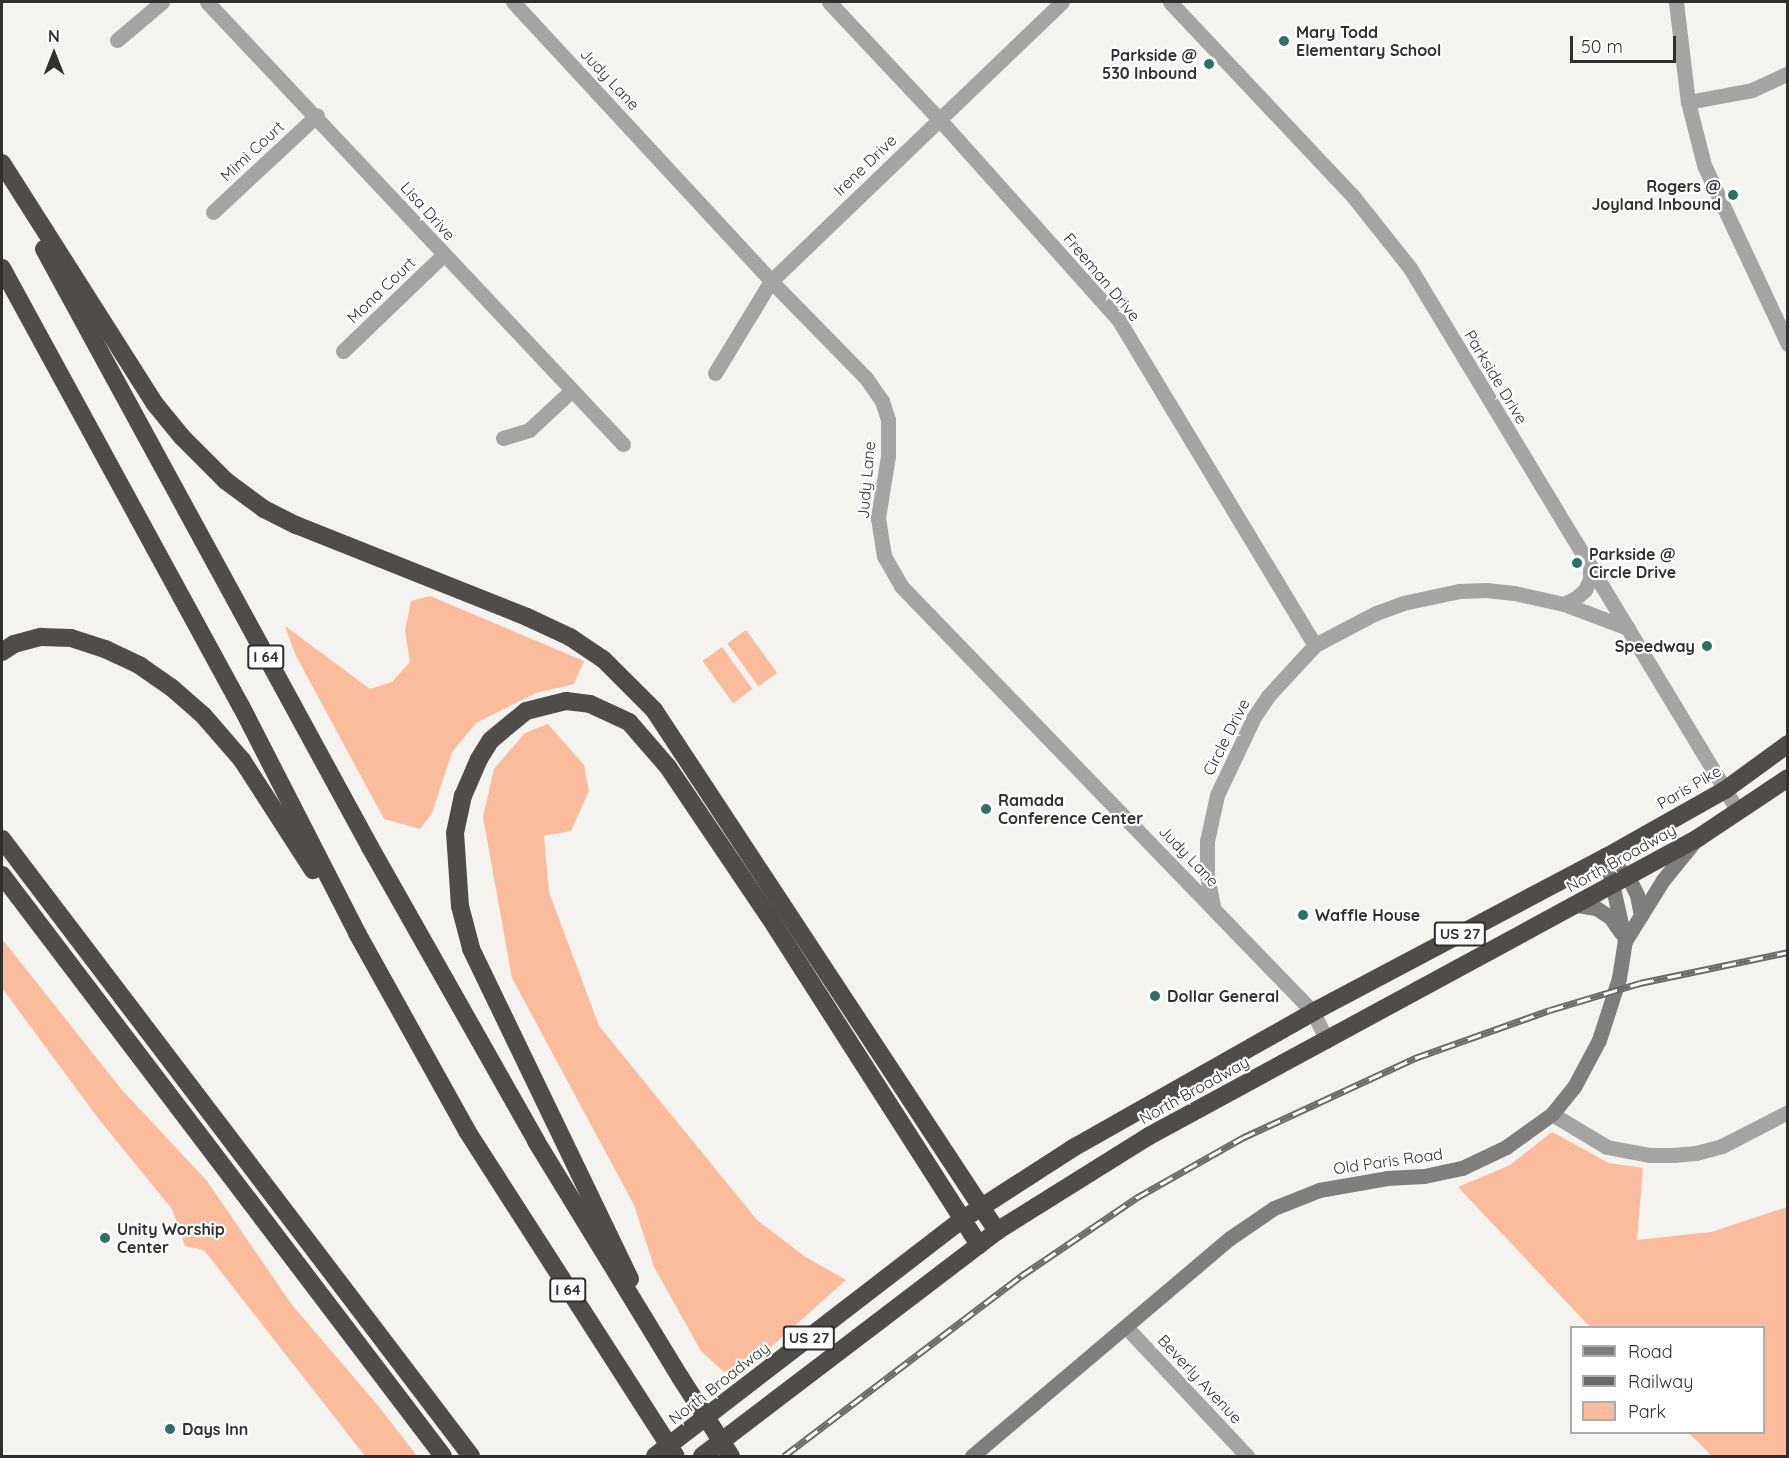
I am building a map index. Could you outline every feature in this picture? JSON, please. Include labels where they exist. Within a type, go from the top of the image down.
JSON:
[{"type":"highway","points":[[2,163],[155,404],[182,437],[226,481],[264,509],[296,525],[527,617],[570,637],[603,659],[654,710],[997,1231]]},
{"type":"highway","name":"I 64","points":[[2,171],[370,847],[536,1141],[651,1331],[731,1456]]},
{"type":"highway","name":"I 64","points":[[2,268],[241,706],[357,933],[494,1175],[675,1456]]},
{"type":"highway","points":[[2,652],[14,644],[41,637],[71,638],[105,649],[139,665],[172,688],[203,715],[242,760],[357,933]]},
{"type":"highway","points":[[651,1331],[620,1255],[471,948],[460,906],[455,833],[470,776],[491,740],[526,711],[546,704],[566,700],[590,704],[629,722],[644,737],[668,767],[768,915],[979,1245]]},
{"type":"highway","name":"Paris Pike","points":[[1606,857],[1725,790],[1788,744]]},
{"type":"highway","name":"US 27","points":[[1737,811],[1788,778]]},
{"type":"highway","name":"North Broadway","points":[[702,1456],[997,1231],[1149,1136],[1628,877],[1698,838],[1737,811]]},
{"type":"highway","points":[[2,839],[471,1456]]},
{"type":"highway","name":"North Broadway","points":[[655,1456],[980,1207],[1133,1112],[1313,1012],[1606,857]]},
{"type":"highway","points":[[2,874],[443,1456]]},
{"type":"street","points":[[117,40],[162,2]]},
{"type":"street","name":"Lisa Drive","points":[[207,2],[317,116],[443,255],[623,444]]},
{"type":"street","name":"Judy Lane","points":[[513,2],[771,281],[866,378],[882,401],[888,420],[888,456],[878,518],[884,556],[901,586],[1313,1012],[1327,1041]]},
{"type":"street","name":"Freeman Drive","points":[[829,2],[939,119],[1118,319],[1315,645]]},
{"type":"street","name":"Irene Drive","points":[[715,373],[771,281],[1062,2]]},
{"type":"street","name":"Parkside Drive","points":[[1170,2],[1352,195],[1410,268],[1737,811]]},
{"type":"street","points":[[1676,2],[1688,102],[1704,165],[1788,344]]},
{"type":"street","points":[[1688,102],[1752,90],[1788,74]]},
{"type":"street","name":"Mimi Court","points":[[213,212],[317,116]]},
{"type":"street","name":"Mona Court","points":[[343,351],[443,255]]},
{"type":"street","points":[[503,438],[529,430],[571,391]]},
{"type":"street","points":[[1564,604],[1585,590],[1590,579],[1590,565]]},
{"type":"street","name":"Circle Drive","points":[[1212,906],[1207,875],[1207,841],[1217,795],[1254,717],[1268,696],[1315,645],[1376,613],[1429,596],[1486,590],[1564,604],[1628,628]]},
{"type":"street","name":"Old Paris Road","points":[[972,1456],[1230,1238],[1284,1203],[1319,1190],[1353,1182],[1424,1176],[1462,1168],[1506,1147],[1552,1114],[1574,1087],[1599,1040],[1619,978],[1625,941],[1663,880],[1698,838]]},
{"type":"street","points":[[1606,857],[1628,877],[1637,895],[1641,916]]},
{"type":"street","name":"Old Paris Road","points":[[1606,857],[1625,941]]},
{"type":"street","points":[[1576,905],[1596,908],[1610,916],[1625,941]]},
{"type":"street","points":[[1552,1114],[1593,1141],[1608,1147],[1650,1155],[1673,1155],[1696,1154],[1722,1146],[1788,1112]]},
{"type":"street","name":"Beverly Avenue","points":[[1126,1327],[1247,1456]]},
{"type":"green space","points":[[430,596],[584,661],[574,684],[536,693],[476,723],[452,752],[432,813],[420,829],[384,819],[295,654],[285,626],[370,689],[392,682],[410,662],[405,631],[411,601]]},
{"type":"green space","points":[[746,630],[777,673],[759,686],[727,644]]},
{"type":"green space","points":[[722,647],[753,689],[733,703],[703,661]]},
{"type":"green space","points":[[548,724],[584,765],[589,791],[571,831],[544,836],[549,892],[599,1026],[757,1220],[804,1256],[846,1280],[752,1364],[724,1372],[701,1351],[654,1267],[634,1205],[512,978],[483,817],[494,769],[525,733]]},
{"type":"green space","points":[[2,939],[122,1090],[207,1181],[292,1305],[380,1408],[417,1456],[365,1456],[204,1250],[185,1246],[172,1209],[101,1122],[2,988]]},
{"type":"green space","points":[[1552,1132],[1609,1163],[1643,1168],[1637,1240],[1711,1232],[1787,1207],[1787,1456],[1712,1456],[1690,1434],[1765,1434],[1765,1326],[1589,1326],[1458,1187],[1510,1165]]},
{"type":"railway","points":[[784,1456],[1021,1276],[1136,1198],[1242,1138],[1415,1058],[1550,1010],[1640,983],[1788,952]]},
{"type":"place","name":"Mary Todd Elementary School","points":[[1284,41]]},
{"type":"place","name":"Parkside @ 530 Inbound","points":[[1209,64]]},
{"type":"place","name":"Rogers @ Joyland Inbound","points":[[1733,195]]},
{"type":"place","name":"Parkside @ Circle Drive","points":[[1577,563]]},
{"type":"place","name":"Speedway","points":[[1707,646]]},
{"type":"place","name":"Ramada Conference Center","points":[[986,809]]},
{"type":"place","name":"Waffle House","points":[[1303,915]]},
{"type":"place","name":"Dollar General","points":[[1155,996]]},
{"type":"place","name":"Unity Worship Center","points":[[105,1238]]},
{"type":"place","name":"Days Inn","points":[[170,1429]]}]
